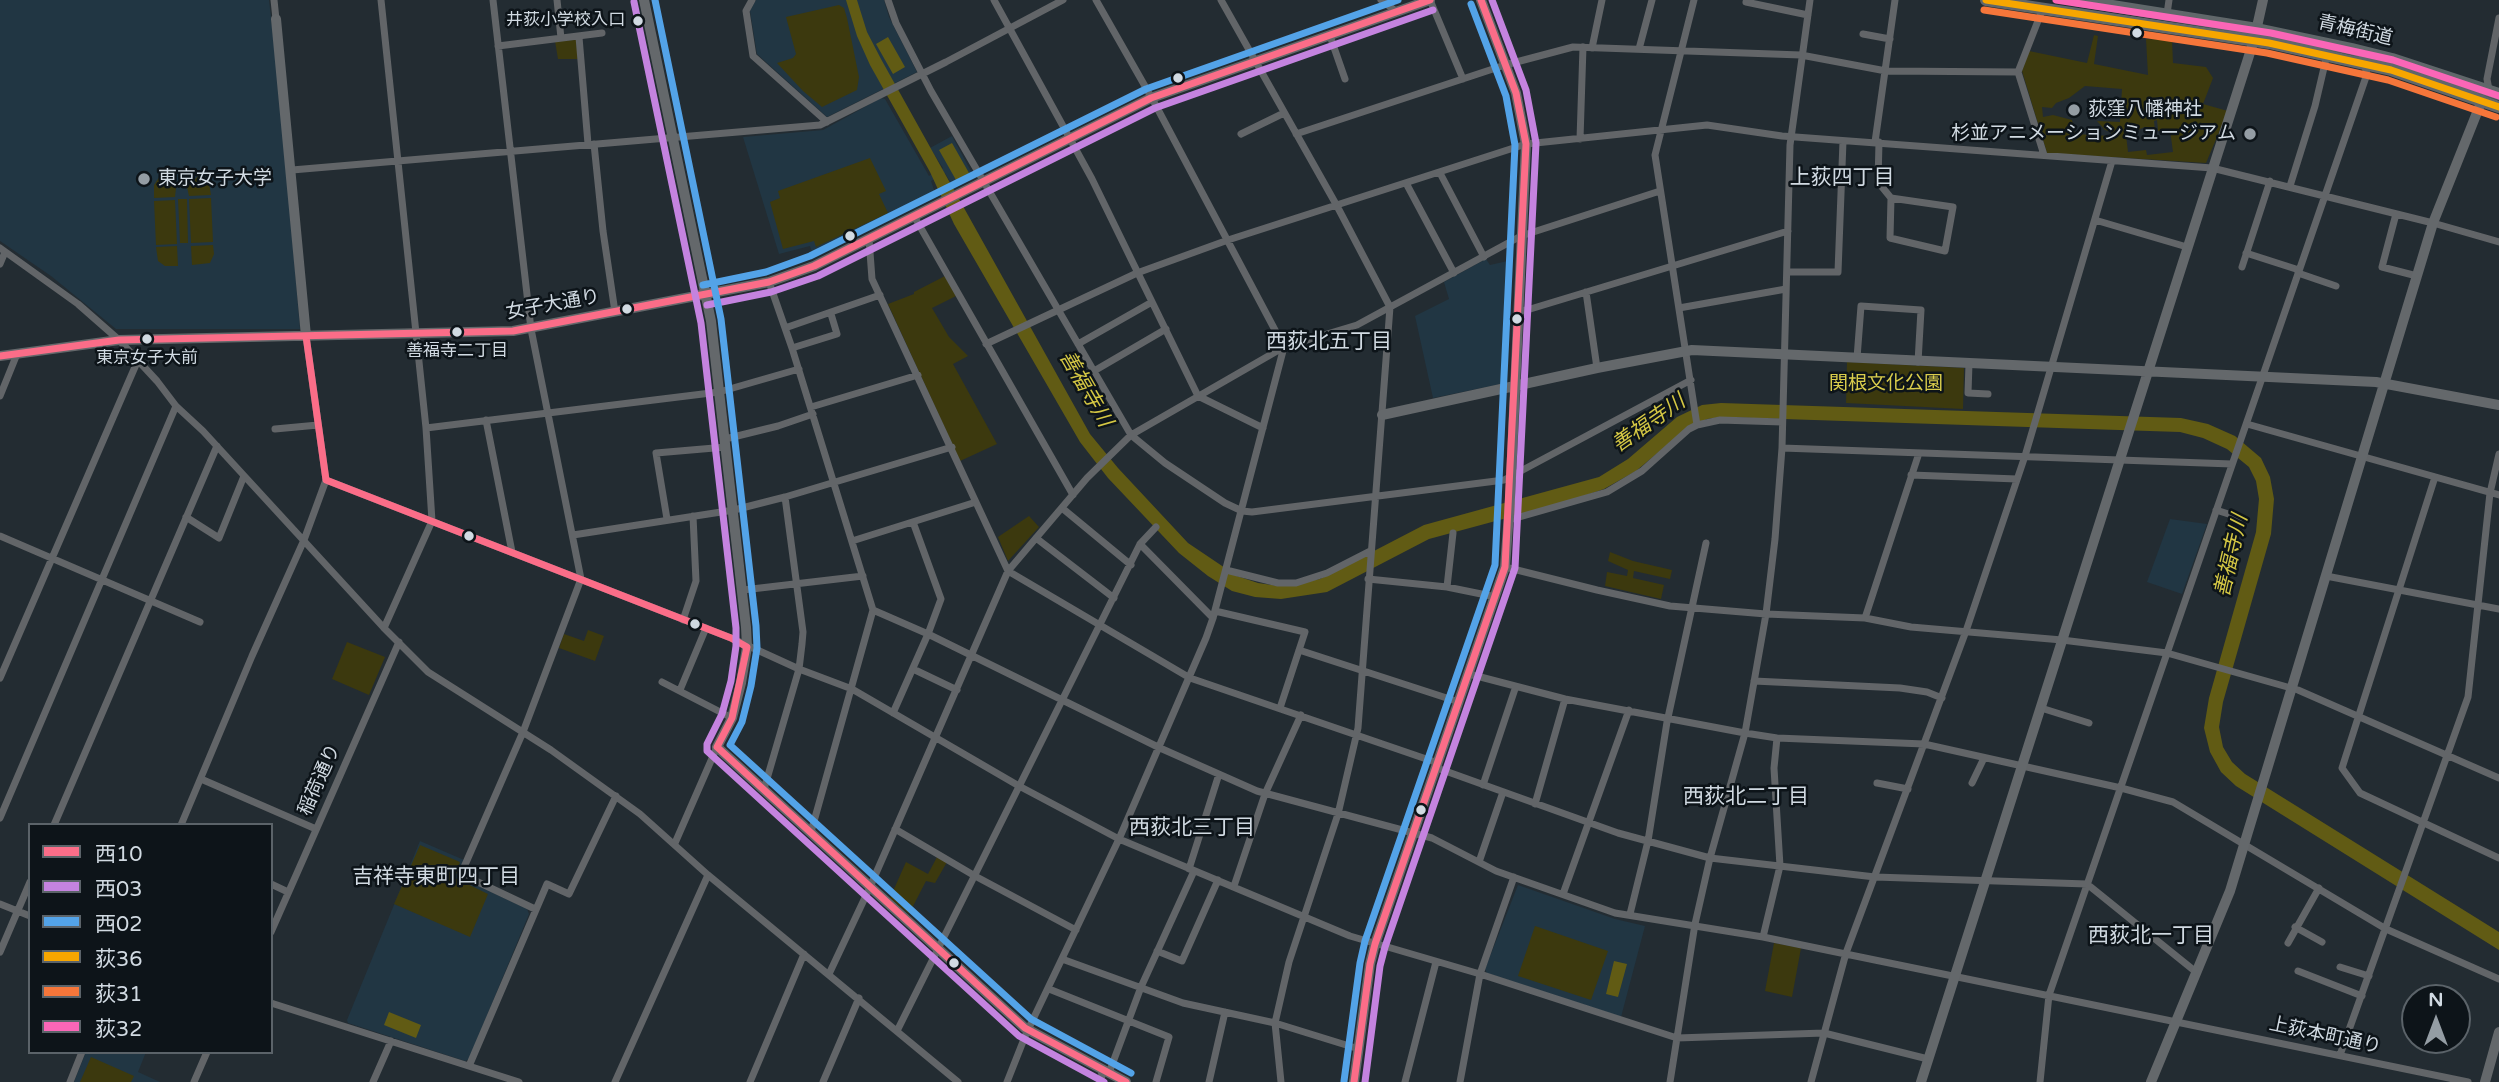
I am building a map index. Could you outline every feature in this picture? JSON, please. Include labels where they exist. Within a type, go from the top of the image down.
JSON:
[{"type":"main road","name":"青梅街道","points":[[1986,0],[2255,34],[2490,95]]},
{"type":"main road","name":"青梅街道","points":[[2075,0],[2167,14],[2255,34],[2392,59],[2490,95],[2499,107]]},
{"type":"street","points":[[182,823],[304,540],[326,480],[306,336],[274,0]]},
{"type":"street","points":[[381,0],[426,428],[432,521],[384,628]]},
{"type":"street","points":[[493,0],[531,329],[581,579],[523,732],[461,874],[535,909]]},
{"type":"street","points":[[557,0],[561,38]]},
{"type":"street","points":[[644,0],[713,339],[743,590],[747,647],[732,718],[675,843]]},
{"type":"street","points":[[752,0],[747,11],[753,56],[827,122]]},
{"type":"street","points":[[888,0],[892,16],[922,74],[1131,435],[1175,470],[1225,503],[1242,511],[1252,512],[1511,479],[1691,380]]},
{"type":"street","points":[[994,0],[1069,138],[1198,396],[1263,428]]},
{"type":"street","points":[[292,170],[809,126],[827,122],[1063,0]]},
{"type":"street","points":[[1007,1082],[1160,748],[1214,615],[1284,347],[1152,98],[1096,0]]},
{"type":"street","points":[[1222,0],[1390,307],[1356,736],[1338,814],[1289,962],[1275,1023],[1282,1082]]},
{"type":"street","points":[[1381,0],[1397,12]]},
{"type":"street","points":[[1430,0],[1463,79]]},
{"type":"street","name":"女子大通り","points":[[0,356],[119,340],[513,331],[769,282],[814,266],[1152,98],[1430,0]]},
{"type":"street","points":[[1354,1082],[1370,964],[1505,567],[1526,144],[1519,105],[1481,0]]},
{"type":"street","points":[[1580,139],[1587,47],[1602,0]]},
{"type":"street","points":[[1639,49],[1652,0]]},
{"type":"street","points":[[1694,0],[1655,155],[1697,423]]},
{"type":"street","points":[[1670,1082],[1695,924],[1710,858],[1745,733],[1766,614],[1782,448],[1791,137],[1810,0]]},
{"type":"street","points":[[1891,198],[1953,207],[1945,251],[1890,238],[1891,198],[1878,182],[1877,142],[1895,0]]},
{"type":"street","points":[[2167,14],[2169,0]]},
{"type":"street","points":[[1921,1082],[2255,34],[2263,0]]},
{"type":"street","points":[[1746,2],[1808,15]]},
{"type":"street","points":[[2043,8],[2018,72],[2044,155]]},
{"type":"street","points":[[2151,1082],[2230,891],[2434,223],[2490,95],[2487,79],[2499,21]]},
{"type":"street","points":[[498,46],[602,33]]},
{"type":"street","points":[[1863,34],[1890,38]]},
{"type":"street","points":[[1330,36],[1345,79]]},
{"type":"street","points":[[579,37],[615,312]]},
{"type":"street","points":[[1296,134],[1506,65],[1573,47],[1801,55],[1886,71],[2018,72]]},
{"type":"street","points":[[2290,187],[2328,55]]},
{"type":"street","points":[[2040,1082],[2049,995],[2326,196],[2367,74],[2363,63]]},
{"type":"street","points":[[1241,134],[1284,113]]},
{"type":"street","points":[[986,344],[1137,273],[1228,240],[1526,144],[1707,125],[1791,137],[2212,168],[2434,223],[2499,242]]},
{"type":"street","points":[[1787,272],[1838,272],[1843,141]]},
{"type":"street","points":[[1811,1082],[1846,953],[1966,631],[2025,456],[2112,161]]},
{"type":"street","points":[[1440,173],[1484,257]]},
{"type":"street","points":[[2242,267],[2270,181]]},
{"type":"street","points":[[1406,183],[1454,273]]},
{"type":"street","points":[[829,974],[936,739],[1008,571],[1098,467],[1131,435],[1284,347],[1357,325],[1521,236],[1660,191]]},
{"type":"street","points":[[2396,214],[2382,267],[2417,276]]},
{"type":"street","points":[[914,216],[1073,495]]},
{"type":"street","points":[[2095,220],[2187,247]]},
{"type":"street","points":[[1518,311],[1788,231]]},
{"type":"street","points":[[869,239],[872,279],[1008,571],[1190,678],[1301,715],[1535,804],[1710,858],[1875,877],[2087,884],[2196,972]]},
{"type":"street","points":[[0,264],[3,250],[78,304],[119,340],[176,406],[217,446],[384,628],[434,677],[523,732],[616,796],[958,1082]]},
{"type":"street","points":[[2246,253],[2336,286]]},
{"type":"street","points":[[769,282],[786,328],[873,610],[811,832]]},
{"type":"street","points":[[1679,308],[1786,289]]},
{"type":"street","points":[[1586,292],[1598,368]]},
{"type":"street","points":[[786,328],[880,295]]},
{"type":"street","points":[[1078,344],[1152,302]]},
{"type":"street","points":[[1857,358],[1861,306],[1921,310],[1918,362]]},
{"type":"street","points":[[792,348],[837,334],[831,314]]},
{"type":"street","points":[[1094,371],[1166,329]]},
{"type":"street","points":[[1382,415],[1685,351],[2384,383],[2499,405]]},
{"type":"street","points":[[0,396],[17,354]]},
{"type":"street","points":[[0,678],[138,360]]},
{"type":"street","points":[[1969,363],[1968,393],[1988,394]]},
{"type":"street","points":[[426,428],[719,392],[799,369]]},
{"type":"street","points":[[667,519],[656,453],[725,443],[918,375]]},
{"type":"street","points":[[0,818],[176,406]]},
{"type":"street","points":[[486,420],[512,552]]},
{"type":"street","points":[[1509,519],[1607,492],[1642,471],[1697,423],[1720,420],[1782,421]]},
{"type":"street","points":[[2247,424],[2499,495]]},
{"type":"street","points":[[275,429],[318,425]]},
{"type":"street","points":[[55,823],[217,446]]},
{"type":"street","points":[[573,535],[734,510],[952,447]]},
{"type":"street","points":[[1782,448],[2232,464]]},
{"type":"street","points":[[1865,618],[1919,453]]},
{"type":"street","points":[[2340,1055],[2468,697],[2490,493],[2499,454]]},
{"type":"street","points":[[1911,475],[2017,479]]},
{"type":"street","points":[[186,517],[219,538],[244,476]]},
{"type":"street","points":[[2435,477],[2342,768],[2360,793],[2499,858]]},
{"type":"street","points":[[326,480],[706,628],[852,689],[1019,786],[1119,839],[1350,936],[1480,974],[1676,1038],[1824,1032],[1928,1059]]},
{"type":"street","points":[[764,789],[799,669],[803,632],[786,497]]},
{"type":"street","points":[[852,541],[976,502]]},
{"type":"street","points":[[1062,508],[1131,565]]},
{"type":"street","points":[[2216,510],[2241,518]]},
{"type":"street","points":[[683,620],[696,581],[693,516]]},
{"type":"street","points":[[892,713],[941,599],[913,522]]},
{"type":"street","points":[[897,1031],[1140,544],[1156,527]]},
{"type":"street","points":[[1447,587],[1453,533]]},
{"type":"street","points":[[0,536],[200,622]]},
{"type":"street","points":[[1036,538],[1114,598]]},
{"type":"street","points":[[1630,914],[1648,841],[1667,718],[1706,543]]},
{"type":"street","points":[[1140,544],[1214,615],[1305,632],[1280,708]]},
{"type":"street","points":[[1226,571],[1278,583],[1296,583],[1327,573],[1370,553]]},
{"type":"street","points":[[1505,567],[1651,603],[1766,614],[1865,618],[1911,627],[2062,640],[2167,653],[2292,688],[2499,778]]},
{"type":"street","points":[[743,590],[863,576]]},
{"type":"street","points":[[2326,576],[2499,609]]},
{"type":"street","points":[[1368,579],[1447,587],[1496,597]]},
{"type":"street","name":"上荻本町通り","points":[[873,610],[928,634],[1160,748],[1265,794],[1432,838],[1514,877],[1615,913],[1695,924],[1846,953],[2468,1082]]},
{"type":"street","points":[[680,690],[706,628]]},
{"type":"street","name":"稲荷通り","points":[[273,927],[398,642]]},
{"type":"street","points":[[1299,650],[1459,702]]},
{"type":"street","points":[[913,669],[957,690]]},
{"type":"street","points":[[1469,674],[1565,699],[1777,738],[1924,744],[2173,802],[2386,929],[2499,979]]},
{"type":"street","points":[[1754,681],[1900,688],[1927,692],[1941,698]]},
{"type":"street","points":[[662,682],[732,718]]},
{"type":"street","points":[[1483,785],[1516,686]]},
{"type":"street","points":[[1535,804],[1565,699]]},
{"type":"street","points":[[2041,708],[2089,723]]},
{"type":"street","points":[[1563,894],[1629,710]]},
{"type":"street","points":[[1234,886],[1265,794],[1301,715]]},
{"type":"street","points":[[1763,937],[1780,866],[1774,768],[1777,738]]},
{"type":"street","points":[[717,747],[979,989],[1029,1030],[1126,1082]]},
{"type":"street","points":[[1972,783],[1984,758]]},
{"type":"street","points":[[1100,1082],[1192,870],[1219,774]]},
{"type":"street","points":[[201,779],[316,828]]},
{"type":"street","points":[[1877,783],[1908,789]]},
{"type":"street","points":[[1479,862],[1503,792]]},
{"type":"street","points":[[469,1066],[547,884],[569,894],[616,796]]},
{"type":"street","points":[[895,829],[1076,930]]},
{"type":"street","points":[[615,1082],[708,875]]},
{"type":"street","points":[[1460,1082],[1480,974],[1514,877]]},
{"type":"street","points":[[1157,951],[1182,961],[1218,880]]},
{"type":"street","points":[[273,885],[288,892]]},
{"type":"street","points":[[0,952],[28,886]]},
{"type":"street","points":[[2288,943],[2319,888]]},
{"type":"street","points":[[0,904],[28,915]]},
{"type":"street","points":[[2295,927],[2322,942]]},
{"type":"street","points":[[750,1082],[804,954]]},
{"type":"street","points":[[1062,959],[1183,1003],[1275,1023],[1359,1049]]},
{"type":"street","points":[[1405,1082],[1436,962]]},
{"type":"street","points":[[2340,967],[2369,976]]},
{"type":"street","points":[[2298,971],[2362,996]]},
{"type":"street","points":[[1049,989],[1169,1037],[1156,1082]]},
{"type":"street","points":[[823,1082],[859,998]]},
{"type":"street","points":[[273,1004],[519,1082]]},
{"type":"street","points":[[1209,1082],[1225,1012]]},
{"type":"street","points":[[2485,1082],[2499,1031]]},
{"type":"street","points":[[373,1082],[391,1041]]},
{"type":"street","points":[[70,1082],[81,1054]]},
{"type":"street","points":[[194,1082],[206,1054]]},
{"type":"shaded area","name":"東京女子大学","points":[[0,0],[269,0],[300,329],[116,329],[51,276],[0,241]]},
{"type":"shaded area","points":[[756,0],[884,0],[889,17],[917,72],[827,117],[757,54],[750,11]]},
{"type":"shaded area","points":[[846,0],[857,0],[867,32],[881,59],[1090,434],[1188,543],[1237,576],[1258,583],[1279,586],[1320,579],[1424,525],[1599,477],[1628,459],[1677,417],[1702,405],[1721,403],[2181,418],[2208,424],[2235,436],[2261,458],[2270,477],[2274,499],[2271,534],[2223,702],[2219,727],[2223,747],[2232,762],[2245,774],[2499,932],[2499,950],[2236,786],[2221,772],[2210,752],[2204,728],[2209,698],[2256,532],[2259,499],[2256,481],[2249,467],[2227,449],[2203,438],[2180,432],[1722,417],[1707,419],[1685,430],[1636,471],[1604,489],[1429,539],[1327,592],[1281,599],[1255,597],[1232,591],[1179,553],[1108,478],[1080,442],[954,224],[930,172],[870,65],[857,36]]},
{"type":"shaded area","points":[[888,37],[905,67],[893,74],[876,44]]},
{"type":"shaded area","points":[[881,98],[885,99],[929,176],[943,168],[930,148],[952,136],[973,175],[972,178],[954,188],[945,173],[931,181],[936,196],[814,258],[810,246],[779,254],[743,137],[823,130]]},
{"type":"shaded area","points":[[952,143],[969,173],[956,180],[939,150]]},
{"type":"shaded area","points":[[1486,259],[1490,265],[1512,260],[1507,379],[1501,384],[1433,398],[1415,316],[1449,299],[1444,282]]},
{"type":"shaded area","points":[[2170,519],[2207,524],[2182,594],[2147,582]]},
{"type":"shaded area","points":[[420,841],[464,860],[457,876],[527,909],[529,914],[469,1059],[465,1061],[348,1023],[347,1020]]},
{"type":"shaded area","points":[[1518,885],[1615,919],[1645,926],[1621,1017],[1487,973],[1485,969]]},
{"type":"shaded area","points":[[1614,961],[1627,964],[1618,997],[1606,994]]},
{"type":"shaded area","points":[[389,1012],[421,1025],[416,1038],[384,1025]]},
{"type":"shaded area","points":[[85,1054],[145,1054],[138,1072],[160,1082],[74,1082]]},
{"type":"green space","points":[[839,5],[844,8],[847,18],[859,77],[857,90],[822,107],[777,63],[793,58],[796,54],[786,17]]},
{"type":"green space","points":[[2094,35],[2098,36],[2094,64],[2148,75],[2146,39],[2172,40],[2173,63],[2206,67],[2213,78],[2203,104],[2228,111],[2206,163],[2047,153],[2022,71],[2029,51],[2087,63]],"holes":[[[2085,86],[2122,89],[2120,122],[2097,121],[2105,130],[2111,132],[2111,136],[2075,134],[2072,120],[2053,115],[2043,117],[2042,107],[2052,108]],[[2157,120],[2158,131],[2170,130],[2173,152],[2147,155],[2146,150],[2128,152],[2126,135],[2135,134],[2135,131],[2145,127],[2146,132],[2155,131],[2154,121]]]},
{"type":"green space","points":[[576,40],[578,59],[558,59],[555,41]]},
{"type":"green space","points":[[870,158],[886,191],[879,194],[888,213],[816,247],[814,241],[783,249],[770,202],[780,198],[778,191]]},
{"type":"green space","points":[[201,173],[209,183],[211,195],[189,196],[187,187]]},
{"type":"green space","points":[[160,176],[176,188],[175,197],[154,198],[154,185]]},
{"type":"green space","points":[[211,198],[213,242],[191,243],[189,199]]},
{"type":"green space","points":[[178,199],[187,199],[188,243],[180,243]]},
{"type":"green space","points":[[175,200],[177,244],[156,245],[154,201]]},
{"type":"green space","points":[[213,245],[214,254],[210,263],[192,265],[191,246]]},
{"type":"green space","points":[[177,246],[178,266],[165,266],[158,261],[156,247]]},
{"type":"green space","points":[[945,276],[956,296],[932,308],[949,337],[968,356],[953,364],[997,444],[960,461],[888,304],[914,294]]},
{"type":"green space","name":"関根文化公園","points":[[1847,362],[1964,368],[1963,409],[1846,403]]},
{"type":"green space","points":[[1029,516],[1039,527],[1008,561],[998,537]]},
{"type":"green space","points":[[1610,552],[1633,561],[1672,570],[1670,579],[1634,571],[1633,578],[1664,585],[1661,599],[1605,586],[1607,572],[1627,576],[1628,570],[1608,561]]},
{"type":"green space","points":[[588,630],[604,636],[595,661],[559,648],[564,634],[584,641]]},
{"type":"green space","points":[[347,642],[385,657],[369,695],[332,679]]},
{"type":"green space","points":[[420,845],[460,862],[455,878],[488,894],[470,937],[394,904]]},
{"type":"green space","points":[[937,857],[947,862],[935,883],[926,881],[909,914],[890,898],[906,862],[928,874]]},
{"type":"green space","points":[[1535,926],[1608,951],[1591,1000],[1518,976]]},
{"type":"green space","points":[[1774,943],[1801,948],[1792,997],[1765,991]]},
{"type":"green space","points":[[91,1057],[134,1076],[131,1082],[80,1082]]},
{"type":"transit line","name":"西02","points":[[655,0],[721,319],[756,626],[757,648],[751,686],[742,722],[730,745],[1031,1019],[1131,1073]]},
{"type":"transit line","name":"西02","points":[[703,285],[766,272],[810,256],[1146,89],[1398,0]]},
{"type":"transit line","name":"西10","points":[[0,356],[119,340],[513,331],[769,282],[814,266],[1151,98],[1430,0]]},
{"type":"transit line","name":"西10","points":[[1354,1082],[1375,944],[1505,567],[1526,144],[1516,93],[1481,0]]},
{"type":"transit line","name":"西03","points":[[1365,1082],[1380,966],[1385,947],[1515,568],[1536,143],[1526,90],[1492,0]]},
{"type":"transit line","name":"荻36","points":[[1986,0],[2269,43],[2391,70],[2499,107]]},
{"type":"transit line","name":"荻32","points":[[2056,0],[2271,33],[2393,60],[2499,96]]},
{"type":"transit line","name":"西03","points":[[634,2],[701,323],[736,628],[731,681],[722,714],[707,744],[707,751],[1019,1036],[1104,1082]]},
{"type":"transit line","name":"西02","points":[[1344,1081],[1365,941],[1495,565],[1515,145],[1506,96],[1471,4]]},
{"type":"transit line","name":"西03","points":[[707,305],[771,292],[818,276],[1155,108],[1433,10]]},
{"type":"transit line","name":"荻31","points":[[1984,10],[2267,53],[2388,80],[2496,117]]},
{"type":"transit line","name":"西10","points":[[306,336],[326,480],[731,638],[747,647],[732,718],[717,747],[1025,1028],[1126,1082]]},
{"type":"place","name":"井荻小学校入口","points":[[638,21]]},
{"type":"place","name":"荻窪八幡神社","points":[[2074,110]]},
{"type":"place","name":"杉並アニメーションミュージアム","points":[[2250,134]]},
{"type":"place","name":"東京女子大学","points":[[144,179]]},
{"type":"place","name":"善福寺二丁目","points":[[457,332]]},
{"type":"place","name":"東京女子大前","points":[[147,339]]},
{"type":"district","name":"上荻四丁目","points":[[1842,178]]},
{"type":"district","name":"西荻北五丁目","points":[[1329,342]]},
{"type":"district","name":"西荻北二丁目","points":[[1746,797]]},
{"type":"district","name":"西荻北三丁目","points":[[1192,828]]},
{"type":"district","name":"吉祥寺東町四丁目","points":[[436,877]]},
{"type":"district","name":"西荻北一丁目","points":[[2151,936]]},
{"type":"water label","name":"善福寺川","points":[[1085,389]]},
{"type":"water label","name":"善福寺川","points":[[1649,424]]},
{"type":"water label","name":"善福寺川","points":[[2232,556]]}]
